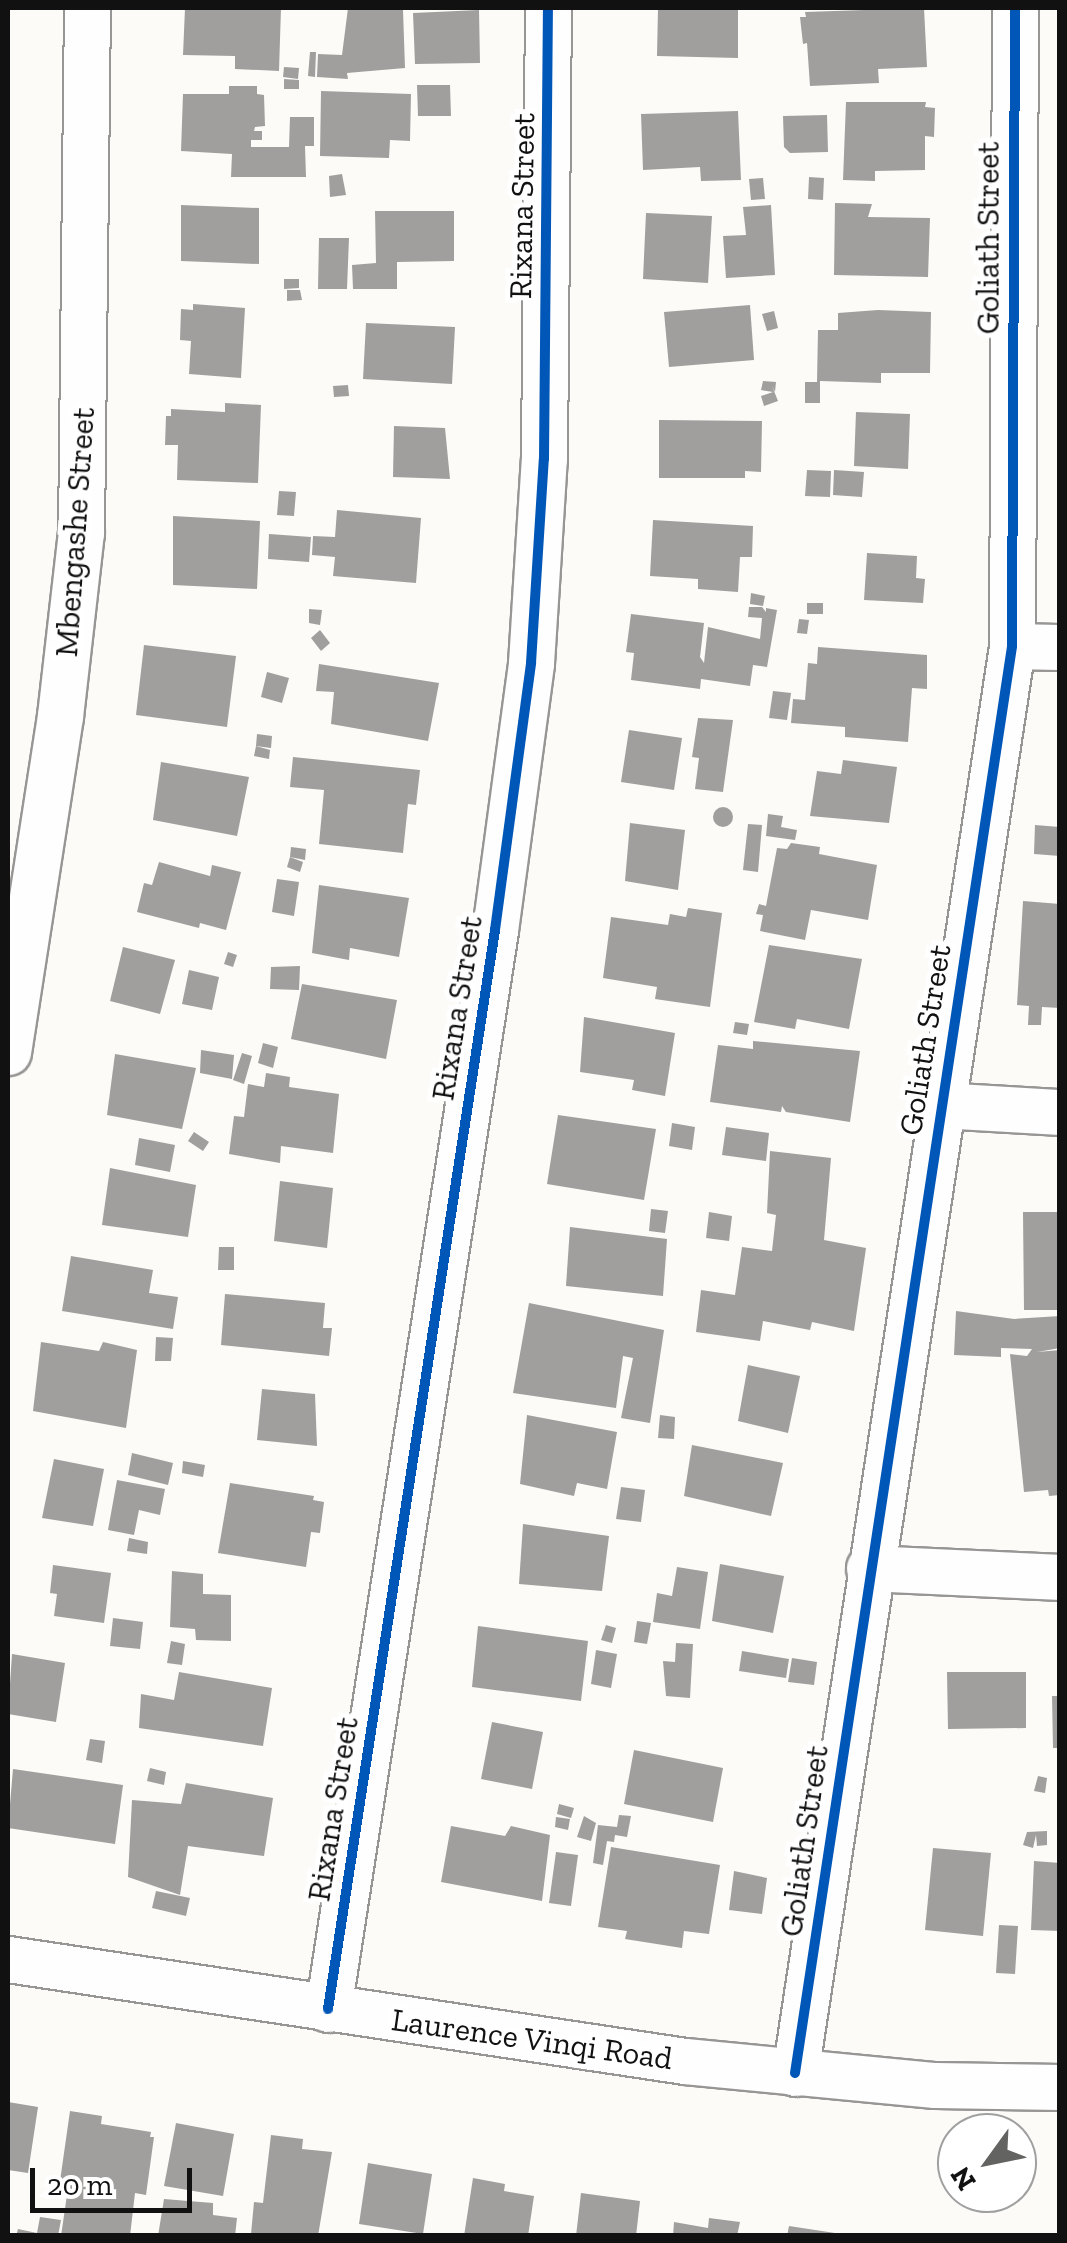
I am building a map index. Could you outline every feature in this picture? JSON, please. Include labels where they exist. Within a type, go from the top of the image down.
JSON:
[{"type":"street","name":"Mbengashe Street","points":[[8,1052],[60,716],[81,534],[87,8]]},
{"type":"street","name":"Rixana Street","points":[[328,2009],[495,930],[530,663],[544,459],[548,8]]},
{"type":"street","name":"Goliath Street","points":[[795,2073],[1012,646],[1014,8]]},
{"type":"street","points":[[1012,646],[1060,646]]},
{"type":"street","points":[[940,1105],[1060,1112]]},
{"type":"street","points":[[869,1568],[1060,1577]]},
{"type":"street","name":"Laurence Vinqi Road","points":[[8,1959],[328,2009],[795,2073],[934,2085],[1060,2088]]},
{"type":"building","points":[[185,8],[281,8],[279,71],[235,69],[235,56],[183,55]]},
{"type":"building","points":[[348,8],[403,10],[405,68],[347,73],[348,79],[317,77],[318,54],[342,55]]},
{"type":"building","points":[[658,8],[738,8],[738,58],[657,56]]},
{"type":"building","points":[[924,8],[927,67],[878,69],[879,83],[810,86],[807,43],[803,44],[800,17],[806,17],[805,12]]},
{"type":"building","points":[[479,10],[480,63],[415,64],[413,13]]},
{"type":"building","points":[[310,52],[316,52],[315,77],[308,76]]},
{"type":"building","points":[[284,67],[299,68],[298,79],[283,77]]},
{"type":"building","points":[[284,79],[299,80],[299,89],[284,89]]},
{"type":"building","points":[[417,85],[450,85],[451,116],[418,116]]},
{"type":"building","points":[[229,86],[257,86],[257,94],[264,95],[265,126],[255,127],[254,131],[262,131],[262,140],[251,140],[251,147],[289,147],[290,117],[314,117],[314,146],[305,146],[306,177],[231,177],[232,154],[181,151],[183,94],[229,94]]},
{"type":"building","points":[[321,91],[411,94],[410,141],[390,140],[389,158],[320,156]]},
{"type":"building","points":[[846,102],[926,102],[925,107],[935,108],[934,137],[925,136],[925,170],[875,171],[875,181],[843,180]]},
{"type":"building","points":[[738,111],[741,180],[701,181],[700,167],[643,170],[641,114]]},
{"type":"building","points":[[827,115],[828,152],[790,153],[784,147],[783,116]]},
{"type":"building","points":[[342,174],[346,195],[330,197],[329,176]]},
{"type":"building","points":[[809,177],[824,178],[823,200],[808,199]]},
{"type":"building","points":[[763,178],[765,199],[751,200],[749,179]]},
{"type":"building","points":[[835,203],[872,204],[868,217],[930,218],[928,277],[834,275]]},
{"type":"building","points":[[181,205],[259,208],[259,264],[181,261]]},
{"type":"building","points":[[771,205],[775,275],[726,278],[723,236],[746,235],[743,207]]},
{"type":"building","points":[[375,211],[454,211],[454,261],[397,262],[397,289],[353,289],[352,265],[376,263]]},
{"type":"building","points":[[646,213],[712,216],[708,283],[643,279]]},
{"type":"building","points":[[319,238],[349,238],[347,289],[318,289]]},
{"type":"building","points":[[284,279],[299,279],[299,288],[284,289]]},
{"type":"building","points":[[287,290],[300,290],[302,300],[287,301]]},
{"type":"building","points":[[193,304],[245,308],[241,378],[189,374],[191,341],[180,340],[181,309],[193,310]]},
{"type":"building","points":[[750,305],[754,360],[669,367],[664,312]]},
{"type":"building","points":[[774,311],[778,328],[767,331],[762,314]]},
{"type":"building","points":[[931,312],[930,373],[881,373],[881,383],[820,381],[820,403],[805,403],[805,382],[817,382],[818,330],[838,330],[838,313]]},
{"type":"building","points":[[366,323],[455,327],[452,384],[363,379]]},
{"type":"building","points":[[763,381],[776,382],[775,392],[772,386],[778,401],[764,406],[761,396],[773,392],[761,390]]},
{"type":"building","points":[[348,385],[349,396],[334,397],[333,386]]},
{"type":"building","points":[[225,403],[261,405],[258,483],[177,480],[178,445],[165,445],[166,416],[171,416],[171,409],[225,412]]},
{"type":"building","points":[[856,412],[910,414],[908,469],[854,466]]},
{"type":"building","points":[[659,420],[762,421],[761,472],[745,471],[745,478],[659,478]]},
{"type":"building","points":[[394,426],[445,428],[450,479],[393,477]]},
{"type":"building","points":[[807,470],[831,471],[830,497],[805,496]]},
{"type":"building","points":[[834,470],[864,472],[862,497],[833,495]]},
{"type":"building","points":[[279,491],[296,492],[294,516],[277,515]]},
{"type":"building","points":[[337,510],[421,518],[416,583],[333,576],[335,557],[312,555],[313,536],[335,537]]},
{"type":"building","points":[[173,516],[260,521],[257,589],[173,585]]},
{"type":"building","points":[[653,520],[753,526],[752,557],[740,557],[738,592],[698,589],[698,579],[650,576]]},
{"type":"building","points":[[269,534],[311,537],[309,562],[268,559]]},
{"type":"building","points":[[867,553],[917,556],[916,578],[925,579],[923,603],[864,600]]},
{"type":"building","points":[[751,593],[765,596],[763,606],[750,604]]},
{"type":"building","points":[[807,603],[823,603],[823,614],[807,614]]},
{"type":"building","points":[[749,607],[762,607],[766,612],[766,608],[777,610],[767,667],[753,665],[750,686],[701,679],[700,689],[631,680],[634,653],[626,652],[631,614],[704,623],[700,657],[704,663],[708,627],[760,639],[762,618],[748,617]]},
{"type":"building","points":[[309,609],[322,610],[320,625],[309,623]]},
{"type":"building","points":[[799,619],[809,620],[807,634],[797,633]]},
{"type":"building","points":[[320,630],[330,643],[321,651],[311,638]]},
{"type":"building","points":[[144,645],[236,656],[227,727],[136,715]]},
{"type":"building","points":[[818,647],[927,655],[927,689],[912,688],[908,742],[845,737],[845,727],[791,723],[793,699],[805,700],[808,663],[817,664]]},
{"type":"building","points":[[319,664],[439,683],[428,741],[331,724],[334,692],[316,691]]},
{"type":"building","points":[[267,672],[289,678],[282,703],[261,697]]},
{"type":"building","points":[[773,691],[791,693],[787,720],[769,718]]},
{"type":"building","points":[[698,718],[733,720],[723,792],[695,789],[699,758],[692,757]]},
{"type":"building","points":[[629,730],[682,738],[674,790],[621,782]]},
{"type":"building","points":[[257,734],[272,736],[271,748],[256,746]]},
{"type":"building","points":[[256,746],[270,750],[269,759],[254,756]]},
{"type":"building","points":[[293,757],[420,770],[416,805],[408,804],[403,853],[319,844],[324,790],[290,787]]},
{"type":"building","points":[[843,760],[897,767],[889,823],[810,816],[817,771],[841,774]]},
{"type":"building","points":[[161,762],[249,777],[237,836],[153,820]]},
{"type":"building","points":[[719,807],[727,807],[733,817],[727,827],[719,827],[713,821],[713,813]]},
{"type":"building","points":[[768,814],[783,816],[781,827],[797,830],[795,840],[766,836]]},
{"type":"building","points":[[630,823],[685,830],[678,890],[625,881]]},
{"type":"building","points":[[748,824],[762,825],[758,872],[743,870]]},
{"type":"building","points":[[1035,825],[1060,827],[1060,856],[1034,854]]},
{"type":"building","points":[[791,843],[820,847],[819,854],[877,865],[868,920],[811,910],[805,940],[760,931],[763,915],[756,914],[759,904],[766,906],[777,848],[787,849]]},
{"type":"building","points":[[291,847],[306,849],[305,860],[290,857]]},
{"type":"building","points":[[290,857],[303,862],[300,872],[287,867]]},
{"type":"building","points":[[159,862],[210,876],[212,865],[241,872],[226,930],[200,923],[199,928],[137,912],[144,883],[152,885]]},
{"type":"building","points":[[277,879],[299,882],[294,916],[272,912]]},
{"type":"building","points":[[319,885],[409,898],[399,957],[350,948],[349,960],[312,953]]},
{"type":"building","points":[[1023,901],[1060,904],[1060,1008],[1042,1007],[1041,1025],[1028,1025],[1029,1006],[1017,1005]]},
{"type":"building","points":[[688,908],[722,913],[710,1007],[655,999],[657,987],[603,978],[611,917],[668,925],[670,914],[686,917]]},
{"type":"building","points":[[769,945],[862,959],[849,1029],[797,1019],[795,1029],[754,1022]]},
{"type":"building","points":[[123,947],[175,960],[160,1014],[110,1001]]},
{"type":"building","points":[[228,952],[237,955],[233,967],[224,964]]},
{"type":"building","points":[[300,966],[299,990],[270,989],[271,967]]},
{"type":"building","points":[[189,970],[219,977],[212,1010],[182,1004]]},
{"type":"building","points":[[302,984],[397,1000],[386,1059],[291,1039]]},
{"type":"building","points":[[584,1017],[675,1033],[665,1096],[632,1090],[634,1080],[580,1072]]},
{"type":"building","points":[[735,1022],[749,1024],[747,1035],[733,1033]]},
{"type":"building","points":[[753,1041],[860,1051],[850,1122],[786,1112],[782,1106],[781,1112],[710,1102],[718,1045],[753,1049]]},
{"type":"building","points":[[263,1043],[278,1047],[273,1068],[258,1063]]},
{"type":"building","points":[[201,1050],[234,1055],[232,1079],[200,1073]]},
{"type":"building","points":[[242,1053],[252,1056],[244,1084],[233,1080]]},
{"type":"building","points":[[115,1054],[196,1068],[182,1129],[107,1115]]},
{"type":"building","points":[[266,1073],[290,1077],[289,1087],[339,1094],[333,1153],[281,1146],[280,1163],[229,1154],[234,1116],[244,1117],[248,1084],[264,1087]]},
{"type":"building","points":[[558,1115],[656,1129],[644,1200],[547,1184]]},
{"type":"building","points":[[672,1123],[695,1127],[692,1150],[669,1146]]},
{"type":"building","points":[[726,1127],[769,1133],[766,1161],[722,1155]]},
{"type":"building","points":[[194,1132],[209,1142],[203,1151],[188,1141]]},
{"type":"building","points":[[139,1138],[175,1145],[170,1172],[135,1165]]},
{"type":"building","points":[[770,1151],[831,1158],[824,1240],[866,1248],[854,1331],[812,1322],[810,1330],[763,1321],[760,1341],[696,1332],[701,1290],[735,1295],[742,1247],[772,1251],[776,1215],[767,1213]]},
{"type":"building","points":[[110,1168],[196,1185],[188,1237],[102,1225]]},
{"type":"building","points":[[280,1181],[333,1188],[327,1248],[274,1241]]},
{"type":"building","points":[[651,1209],[668,1211],[665,1233],[649,1231]]},
{"type":"building","points":[[709,1212],[732,1216],[729,1241],[706,1238]]},
{"type":"building","points":[[1023,1212],[1060,1212],[1060,1310],[1024,1310]]},
{"type":"building","points":[[570,1227],[667,1239],[663,1296],[566,1286]]},
{"type":"building","points":[[219,1247],[234,1247],[234,1270],[218,1270]]},
{"type":"building","points":[[71,1256],[153,1270],[149,1293],[178,1297],[173,1329],[62,1311]]},
{"type":"building","points":[[225,1294],[325,1303],[323,1328],[332,1328],[329,1356],[221,1345]]},
{"type":"building","points":[[529,1303],[664,1330],[650,1423],[621,1418],[633,1358],[623,1356],[616,1408],[513,1393]]},
{"type":"building","points":[[956,1311],[1014,1319],[1060,1316],[1060,1348],[1037,1352],[1060,1350],[1060,1495],[1049,1496],[1048,1490],[1024,1492],[1010,1354],[1027,1356],[1032,1349],[1001,1348],[1001,1357],[954,1355]]},
{"type":"building","points":[[156,1337],[173,1338],[171,1361],[155,1361]]},
{"type":"building","points":[[41,1342],[99,1351],[103,1342],[137,1350],[126,1428],[33,1411]]},
{"type":"building","points":[[748,1365],[800,1376],[788,1433],[738,1421]]},
{"type":"building","points":[[262,1389],[315,1394],[317,1446],[257,1440]]},
{"type":"building","points":[[527,1415],[617,1432],[607,1489],[577,1483],[574,1496],[520,1484]]},
{"type":"building","points":[[660,1415],[675,1417],[674,1439],[658,1438]]},
{"type":"building","points":[[692,1445],[783,1463],[771,1516],[684,1496]]},
{"type":"building","points":[[132,1453],[173,1463],[168,1485],[128,1475]]},
{"type":"building","points":[[54,1459],[104,1469],[93,1526],[42,1518]]},
{"type":"building","points":[[183,1461],[205,1465],[203,1477],[182,1473]]},
{"type":"building","points":[[117,1480],[165,1489],[160,1515],[139,1510],[134,1535],[108,1530]]},
{"type":"building","points":[[230,1483],[314,1496],[313,1500],[324,1502],[320,1533],[311,1532],[306,1567],[218,1553]]},
{"type":"building","points":[[621,1487],[645,1490],[641,1522],[616,1519]]},
{"type":"building","points":[[523,1524],[609,1536],[602,1591],[519,1584]]},
{"type":"building","points":[[129,1538],[148,1542],[147,1554],[127,1551]]},
{"type":"building","points":[[720,1564],[784,1576],[773,1633],[712,1621]]},
{"type":"building","points":[[53,1565],[111,1573],[104,1623],[54,1616],[57,1594],[50,1593]]},
{"type":"building","points":[[677,1567],[708,1572],[700,1629],[653,1622],[657,1593],[672,1596]]},
{"type":"building","points":[[172,1571],[203,1574],[203,1594],[231,1595],[231,1641],[196,1640],[195,1629],[170,1627]]},
{"type":"building","points":[[113,1618],[143,1622],[140,1649],[110,1646]]},
{"type":"building","points":[[637,1621],[651,1623],[647,1644],[634,1642]]},
{"type":"building","points":[[606,1625],[616,1628],[612,1643],[601,1640]]},
{"type":"building","points":[[478,1626],[588,1641],[581,1701],[472,1687]]},
{"type":"building","points":[[171,1641],[185,1644],[182,1665],[167,1663]]},
{"type":"building","points":[[676,1643],[693,1644],[690,1698],[666,1696],[663,1661],[675,1662]]},
{"type":"building","points":[[596,1650],[617,1654],[611,1688],[591,1684]]},
{"type":"building","points":[[742,1651],[789,1659],[786,1678],[739,1671]]},
{"type":"building","points":[[12,1654],[65,1663],[56,1722],[8,1714]]},
{"type":"building","points":[[792,1658],[817,1662],[814,1685],[788,1682]]},
{"type":"building","points":[[179,1672],[272,1688],[263,1746],[139,1728],[141,1694],[174,1700]]},
{"type":"building","points":[[947,1672],[1026,1672],[1026,1728],[948,1729]]},
{"type":"building","points":[[1052,1696],[1060,1696],[1060,1748],[1053,1748]]},
{"type":"building","points":[[492,1722],[543,1732],[532,1789],[481,1779]]},
{"type":"building","points":[[90,1739],[105,1741],[102,1763],[86,1760]]},
{"type":"building","points":[[634,1750],[723,1768],[713,1822],[624,1804]]},
{"type":"building","points":[[150,1768],[166,1772],[164,1785],[147,1781]]},
{"type":"building","points":[[13,1769],[123,1785],[115,1844],[8,1828]]},
{"type":"building","points":[[1038,1776],[1047,1778],[1045,1793],[1034,1791]]},
{"type":"building","points":[[186,1783],[273,1798],[264,1856],[188,1846],[180,1895],[128,1877],[132,1800],[181,1804]]},
{"type":"building","points":[[559,1804],[574,1808],[571,1818],[557,1814]]},
{"type":"building","points":[[619,1815],[631,1816],[627,1837],[615,1835],[614,1842],[607,1841],[603,1865],[593,1863],[598,1825],[617,1827]]},
{"type":"building","points":[[584,1816],[596,1823],[591,1841],[577,1837]]},
{"type":"building","points":[[556,1817],[570,1819],[568,1830],[555,1827]]},
{"type":"building","points":[[451,1826],[505,1836],[511,1826],[550,1835],[542,1901],[441,1882]]},
{"type":"building","points":[[1047,1831],[1047,1845],[1037,1846],[1036,1835],[1033,1848],[1023,1845],[1027,1832]]},
{"type":"building","points":[[611,1847],[720,1865],[709,1934],[684,1931],[682,1948],[625,1939],[627,1931],[598,1927]]},
{"type":"building","points":[[933,1848],[991,1853],[983,1936],[925,1930]]},
{"type":"building","points":[[556,1852],[578,1855],[571,1906],[549,1903]]},
{"type":"building","points":[[1034,1861],[1060,1863],[1060,1931],[1031,1930]]},
{"type":"building","points":[[734,1871],[767,1878],[762,1914],[729,1910]]},
{"type":"building","points":[[156,1891],[190,1898],[186,1916],[152,1908]]},
{"type":"building","points":[[999,1925],[1018,1926],[1015,1974],[996,1973]]},
{"type":"building","points":[[8,2102],[38,2107],[28,2173],[8,2170]]},
{"type":"building","points":[[70,2111],[102,2116],[101,2124],[151,2132],[150,2137],[154,2137],[146,2195],[135,2193],[130,2236],[61,2236],[69,2181],[60,2181]]},
{"type":"building","points":[[176,2123],[234,2134],[223,2196],[164,2186]]},
{"type":"building","points":[[271,2135],[303,2139],[302,2149],[332,2152],[318,2236],[251,2234],[254,2202],[263,2203]]},
{"type":"building","points":[[368,2163],[432,2174],[423,2234],[359,2224]]},
{"type":"building","points":[[473,2178],[505,2184],[504,2191],[534,2196],[528,2236],[464,2236]]},
{"type":"building","points":[[581,2193],[640,2201],[636,2236],[576,2236]]},
{"type":"building","points":[[164,2199],[213,2203],[213,2215],[237,2218],[235,2236],[158,2236]]},
{"type":"building","points":[[40,2217],[61,2220],[58,2236],[16,2236],[18,2229],[37,2233]]},
{"type":"building","points":[[709,2218],[740,2222],[737,2236],[673,2236],[674,2222],[708,2228]]},
{"type":"building","points":[[789,2226],[835,2233],[835,2236],[787,2236]]},
{"type":"cycle path","points":[[328,2009],[495,930],[531,663],[544,459],[548,8]]},
{"type":"cycle path","points":[[795,2073],[1012,646],[1015,8]]}]
